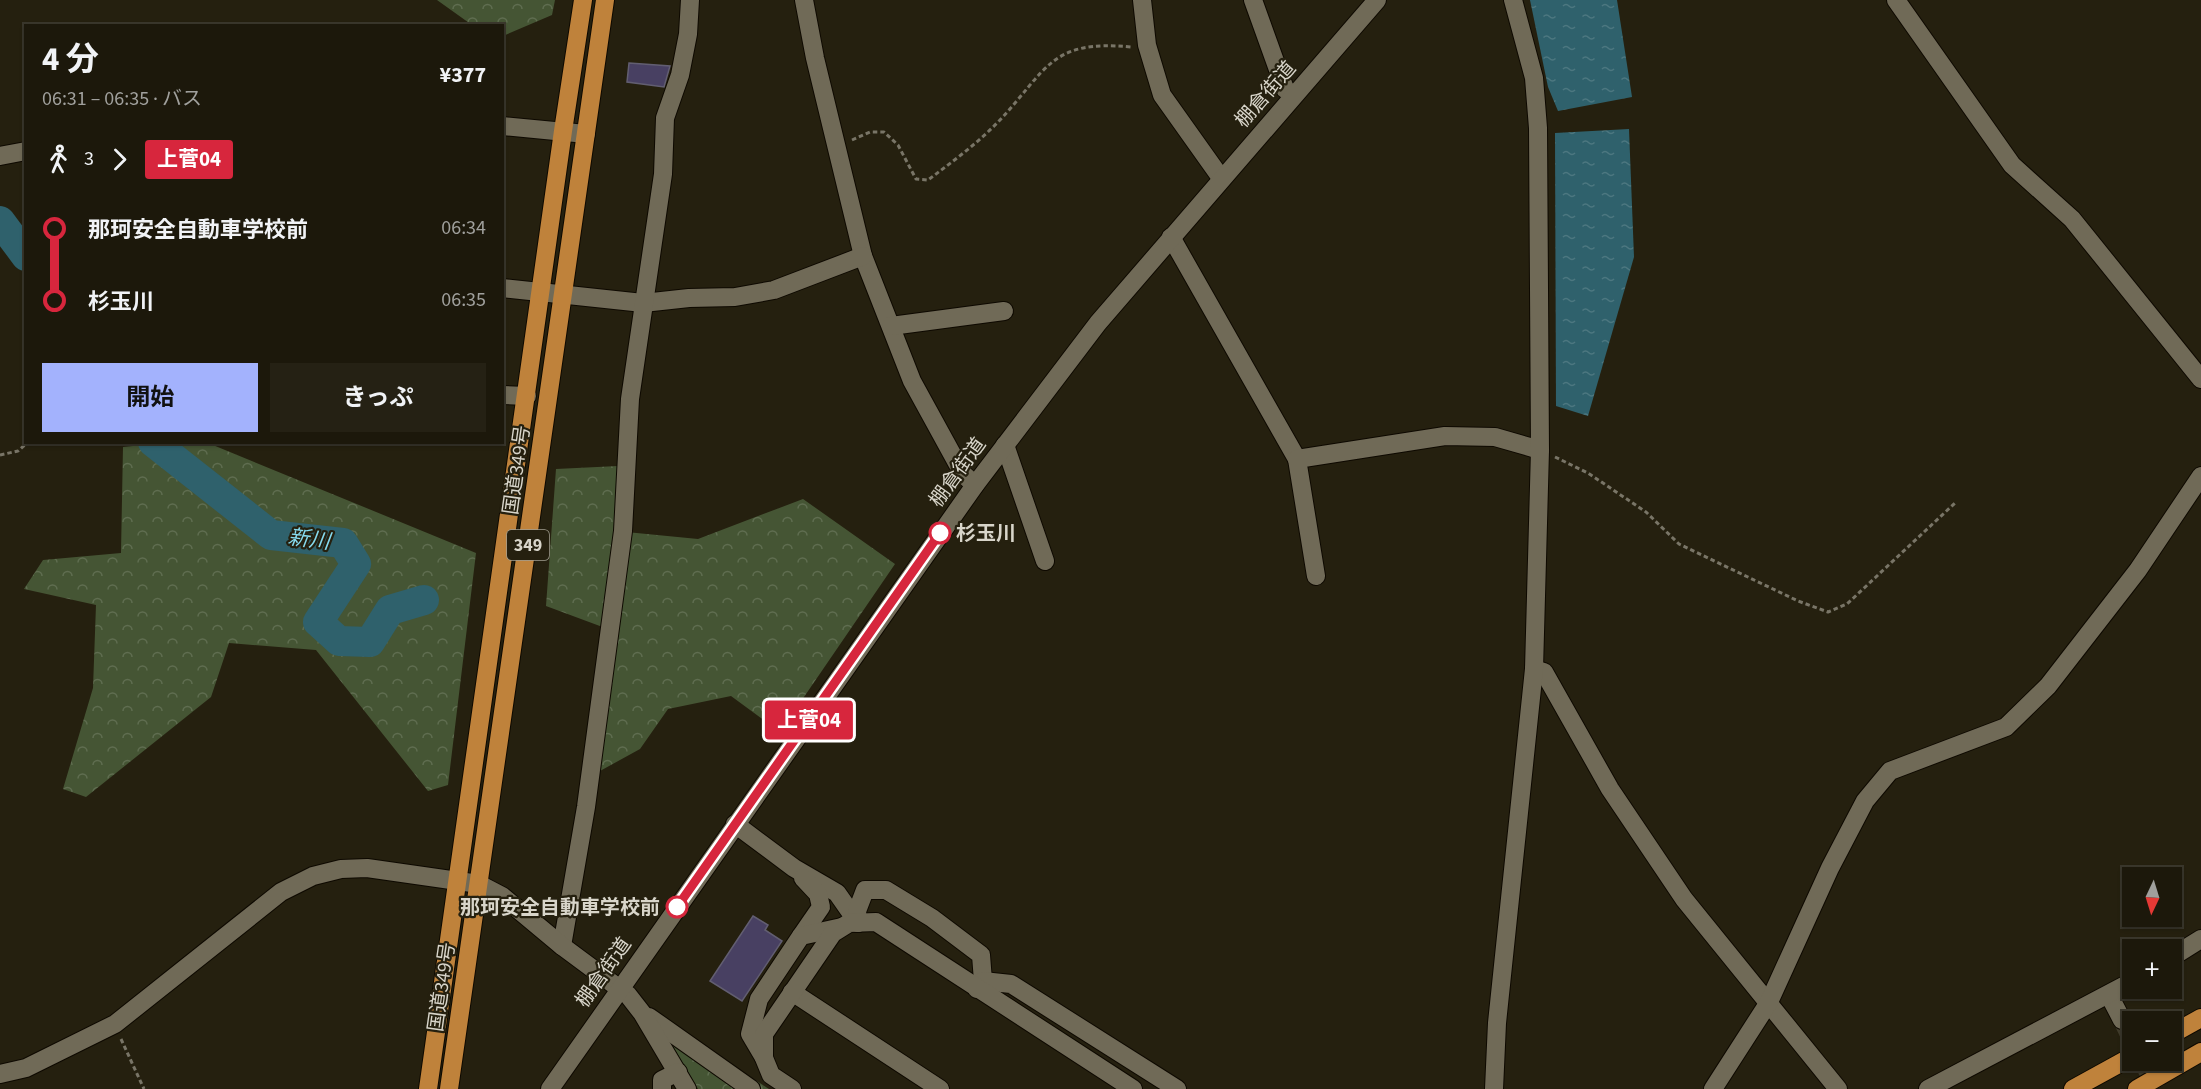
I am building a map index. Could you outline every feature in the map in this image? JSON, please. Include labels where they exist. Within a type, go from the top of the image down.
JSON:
[{"type":"highway","name":"国道349号","points":[[429,1089],[563,130],[584,0]]},
{"type":"highway","name":"国道349号","points":[[449,1089],[605,0]]},
{"type":"highway","points":[[2182,1028],[2201,1018]]},
{"type":"highway","points":[[2137,1089],[2201,1052]]},
{"type":"highway","points":[[2073,1089],[2122,1062]]},
{"type":"street","points":[[562,946],[586,807],[623,531],[630,399],[663,174],[665,118],[680,75],[688,34],[690,0]]},
{"type":"street","points":[[804,0],[815,58],[863,256],[912,381],[963,474],[975,485]]},
{"type":"street","points":[[1142,0],[1147,45],[1162,95],[1221,178]]},
{"type":"street","points":[[1253,0],[1285,89],[1294,95]]},
{"type":"street","name":"棚倉街道","points":[[550,1089],[975,485],[1098,323],[1377,0]]},
{"type":"street","points":[[1494,1089],[1497,1023],[1534,669],[1540,450],[1538,128],[1534,78],[1513,0]]},
{"type":"street","points":[[1896,0],[2012,165],[2072,219],[2201,379]]},
{"type":"street","points":[[504,126],[586,134]]},
{"type":"street","points":[[0,156],[24,151]]},
{"type":"street","points":[[1171,237],[1298,459],[1316,576]]},
{"type":"street","points":[[504,288],[564,297],[643,303],[689,298],[735,297],[774,290],[863,256]]},
{"type":"street","points":[[891,326],[1004,311]]},
{"type":"street","points":[[504,395],[527,396]]},
{"type":"street","points":[[1298,459],[1445,436],[1495,437],[1540,450]]},
{"type":"street","points":[[1005,446],[1045,561]]},
{"type":"street","points":[[1713,1089],[1769,1002],[1830,867],[1871,794],[1890,771],[2006,727],[2048,686],[2124,588],[2201,476]]},
{"type":"street","points":[[1534,669],[1544,672],[1610,789],[1684,899],[1838,1089]]},
{"type":"street","points":[[735,824],[795,868],[837,893],[850,925]]},
{"type":"street","points":[[0,1074],[26,1068],[115,1024],[281,892],[313,876],[341,868],[367,868],[479,884],[502,896],[562,946],[620,987],[642,1013],[687,1089]]},
{"type":"street","points":[[792,1089],[771,1075],[750,1034],[759,999],[821,907],[818,894],[795,868]]},
{"type":"street","points":[[764,1058],[764,1034],[833,933],[850,925],[866,890],[886,890],[932,918],[981,955],[980,985]]},
{"type":"street","points":[[801,936],[850,925],[876,922],[980,985],[1133,1089]]},
{"type":"street","points":[[2182,951],[2201,939]]},
{"type":"street","points":[[980,985],[1011,984],[1177,1089]]},
{"type":"street","points":[[1929,1089],[2122,987]]},
{"type":"street","points":[[792,992],[940,1089]]},
{"type":"street","points":[[2109,995],[2122,1020]]},
{"type":"street","points":[[642,1013],[751,1089]]},
{"type":"street","points":[[662,1089],[662,1080],[678,1072]]},
{"type":"path","points":[[836,146],[870,132],[884,132],[898,144],[916,180],[928,180],[998,122],[1043,68],[1060,54],[1096,46],[1130,47],[1152,62]]},
{"type":"path","points":[[0,455],[18,452],[26,444]]},
{"type":"path","points":[[1540,450],[1588,473],[1646,512],[1679,544],[1828,612],[1847,604],[1954,503]]},
{"type":"path","points":[[115,1024],[144,1089]]},
{"type":"green space","points":[[437,0],[555,0],[552,15],[504,36],[504,24],[471,24]]},
{"type":"green space","points":[[152,444],[210,444],[476,553],[448,785],[428,791],[316,650],[229,643],[211,697],[86,797],[63,789],[93,688],[96,605],[24,589],[43,560],[121,553],[123,447]]},
{"type":"green space","points":[[618,466],[616,531],[698,539],[803,499],[895,564],[780,732],[731,696],[668,709],[640,749],[600,771],[616,632],[546,606],[556,469]]},
{"type":"green space","points":[[676,1028],[769,1089],[698,1089],[671,1043]]},
{"type":"water","points":[[1530,0],[1617,0],[1632,97],[1558,111],[1548,87]]},
{"type":"water","points":[[1629,129],[1634,257],[1588,416],[1556,406],[1555,133]]},
{"type":"building","points":[[629,63],[670,66],[664,87],[627,82]]},
{"type":"building","points":[[753,916],[768,925],[765,930],[782,941],[742,1001],[710,981]]},
{"type":"waterway","name":"新川","points":[[0,221],[24,253]]},
{"type":"waterway","name":"新川","points":[[156,444],[271,535],[343,543],[356,564],[318,622],[339,641],[370,642],[390,610],[424,600]]},
{"type":"tunnel","points":[[2147,1071],[2156,1089]]},
{"type":"bus line","name":"上菅04","points":[[677,907],[940,533]]},
{"type":"place","name":"杉玉川","points":[[940,533]]},
{"type":"place","name":"那珂安全自動車学校前","points":[[677,907]]}]
